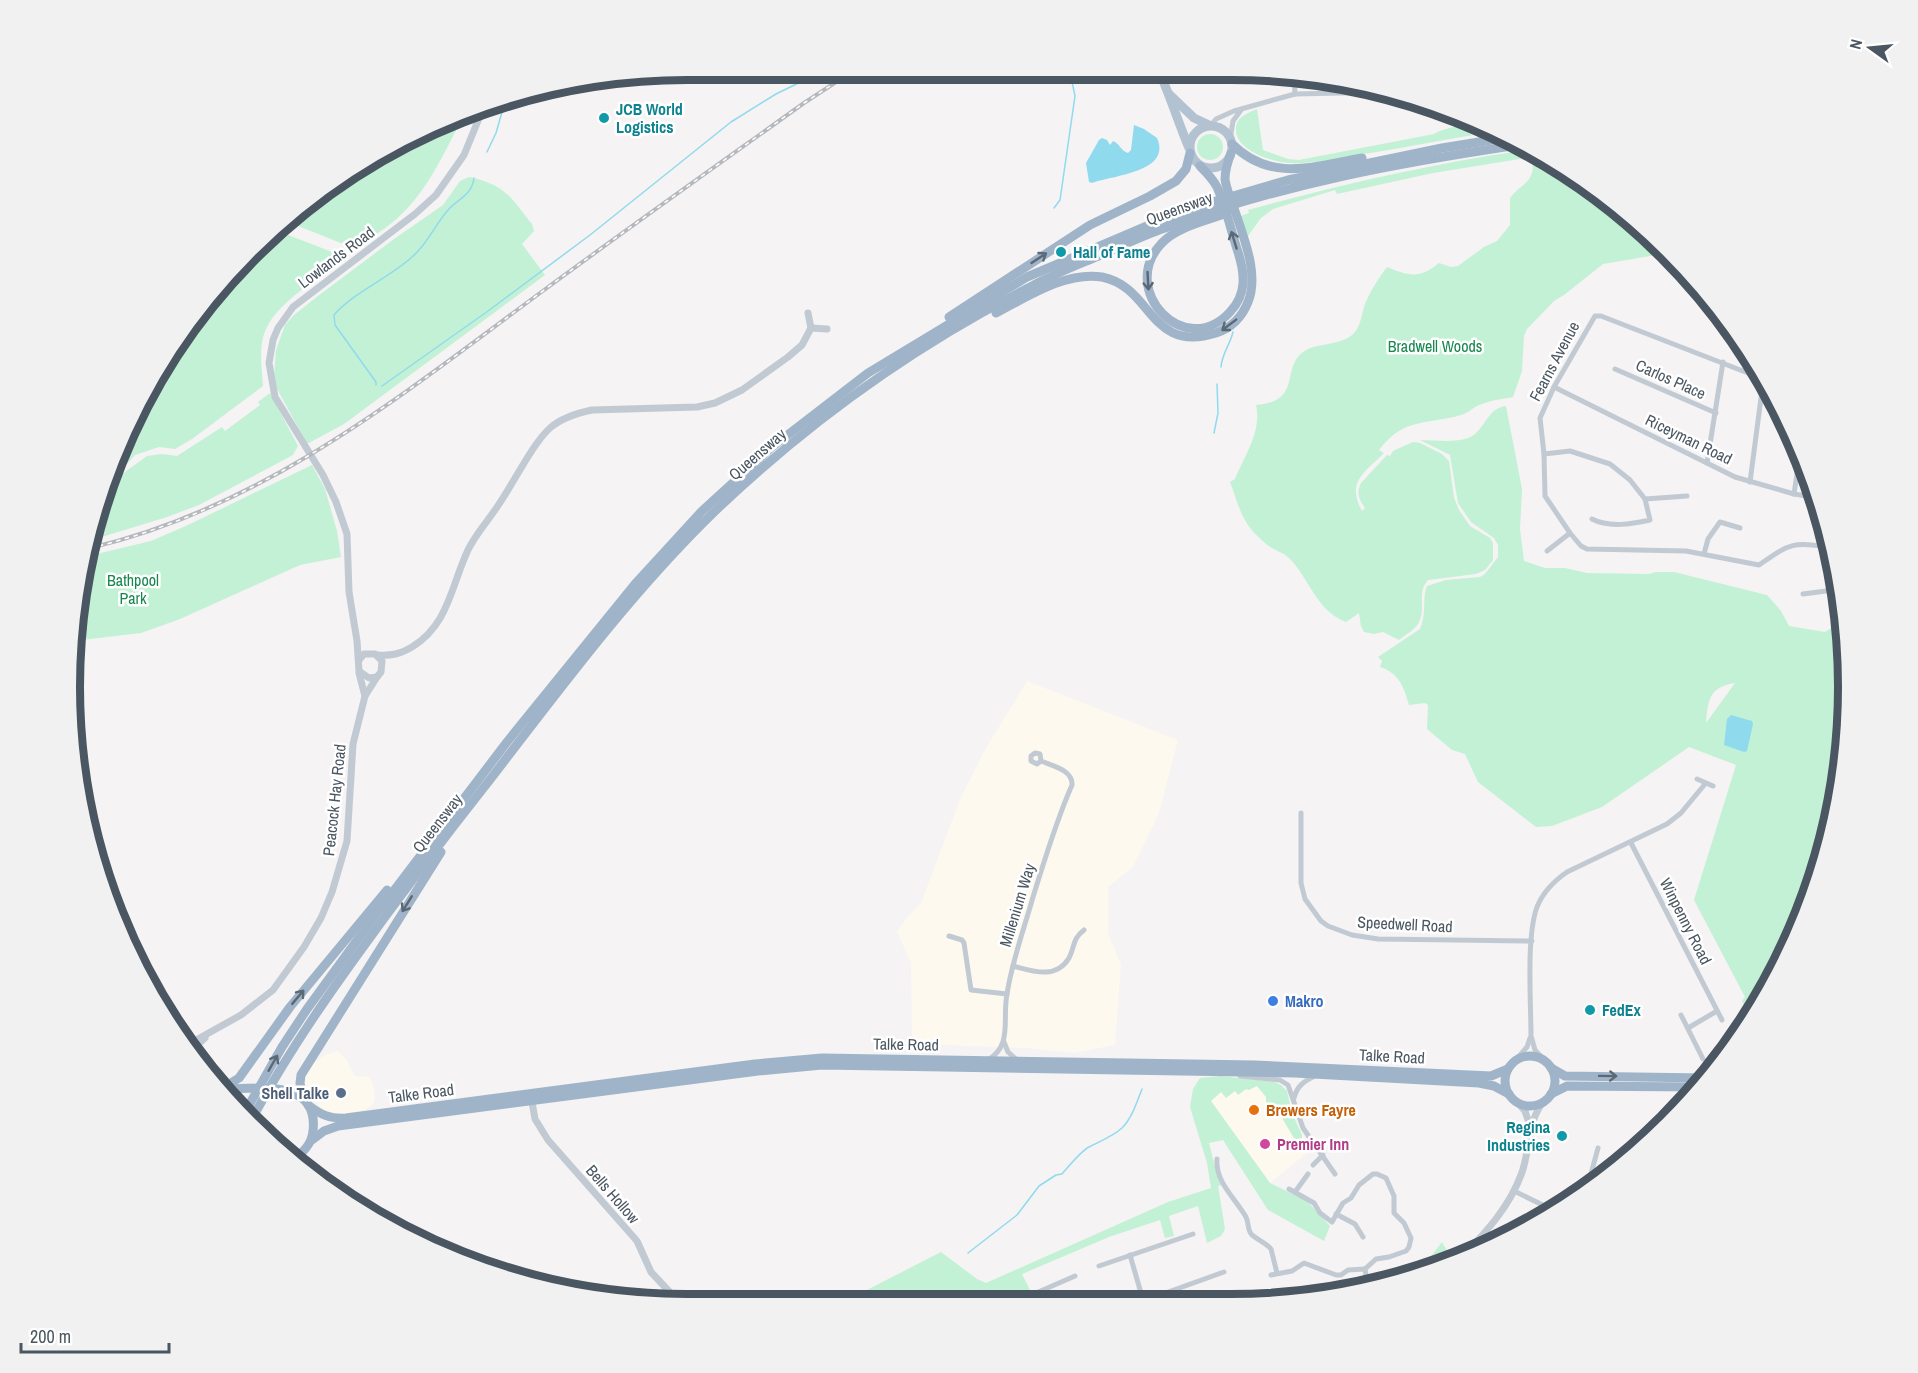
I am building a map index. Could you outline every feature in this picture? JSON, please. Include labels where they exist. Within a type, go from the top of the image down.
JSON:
[{"type":"highway","points":[[924,348],[1056,284],[1085,276],[1105,278],[1121,284],[1137,297],[1159,325],[1175,334],[1199,337],[1224,330],[1242,312],[1252,288],[1248,257],[1226,184],[1226,169],[1231,146],[1263,164],[1278,169],[1301,170],[1486,136]]},
{"type":"highway","name":"Queensway","points":[[255,1114],[292,1049],[396,902],[605,632],[649,581],[711,516],[778,454],[875,379],[1035,284],[1163,228],[1330,170],[1442,147],[1494,139]]},
{"type":"highway","points":[[1200,166],[1217,186],[1241,264],[1243,286],[1236,305],[1227,315],[1204,328],[1188,328],[1178,325],[1160,312],[1149,292],[1147,274],[1150,261],[1166,239],[1212,211],[1245,200],[1411,162],[1508,147]]},
{"type":"highway","points":[[868,374],[984,293],[1090,225],[1170,185],[1184,173],[1190,150]]},
{"type":"highway","name":"Queensway","points":[[248,1107],[282,1047],[453,812],[635,584],[702,511],[772,447],[868,374],[1027,276],[1154,223],[1212,211]]},
{"type":"highway","points":[[312,1140],[313,1118],[300,1079],[312,1055],[433,863],[486,785]]},
{"type":"highway","points":[[228,1084],[239,1078],[290,1007],[453,812]]},
{"type":"highway","points":[[1693,1081],[1565,1076],[1551,1068],[1544,1060],[1529,1056],[1511,1065],[1505,1081],[1509,1094],[1518,1103],[1534,1105],[1567,1086],[1693,1081]]},
{"type":"highway","name":"Talke Road","points":[[232,1089],[277,1088],[293,1092],[322,1115],[334,1119],[755,1064],[822,1058],[1255,1065],[1491,1076],[1501,1074],[1511,1065]]},
{"type":"highway","name":"Talke Road","points":[[300,1154],[312,1140],[324,1131],[338,1126],[758,1071],[822,1065],[1318,1075],[1479,1083],[1494,1086],[1509,1094]]},
{"type":"highway","points":[[1548,1097],[1554,1081],[1551,1068]]},
{"type":"main road","points":[[1163,80],[1190,150],[1200,166],[1218,167],[1228,159],[1231,146],[1222,129],[1194,118],[1169,94]]},
{"type":"main road","points":[[1190,150],[1192,136],[1197,131],[1211,125]]},
{"type":"street","points":[[1294,83],[1295,94]]},
{"type":"street","points":[[1211,125],[1216,119],[1226,114],[1295,94],[1357,93]]},
{"type":"street","points":[[1231,146],[1233,121],[1241,110]]},
{"type":"street","name":"Lowlands Road","points":[[357,640],[349,592],[347,534],[336,502],[323,475],[274,397],[269,363],[270,351],[278,328],[293,307],[416,214],[436,195],[464,155],[480,116]]},
{"type":"street","points":[[365,696],[392,657],[423,640],[438,624],[472,543],[550,428],[578,413],[592,410],[697,407],[715,403],[742,390],[802,345],[811,328],[808,314]]},
{"type":"street","name":"Fearns Avenue","points":[[1751,373],[1601,316],[1594,316],[1554,387],[1540,418],[1545,496],[1570,533],[1581,546],[1587,549],[1686,551],[1759,566],[1785,548],[1798,543],[1822,546]]},
{"type":"street","points":[[811,328],[827,329]]},
{"type":"street","points":[[1707,463],[1723,362]]},
{"type":"street","name":"Carlos Place","points":[[1615,369],[1716,413]]},
{"type":"street","name":"Riceyman Road","points":[[1554,387],[1750,482],[1808,496]]},
{"type":"street","points":[[1750,482],[1761,390]]},
{"type":"street","points":[[1544,454],[1570,452],[1610,464],[1630,480],[1645,499],[1650,520],[1635,524],[1601,524],[1592,519]]},
{"type":"street","points":[[1794,494],[1798,469]]},
{"type":"street","points":[[1645,499],[1687,496]]},
{"type":"street","points":[[1704,554],[1708,539],[1720,522],[1740,528]]},
{"type":"street","points":[[1547,550],[1570,533]]},
{"type":"street","points":[[1805,593],[1826,591],[1830,584]]},
{"type":"street","points":[[357,640],[375,654],[383,664],[379,674]]},
{"type":"street","points":[[357,640],[358,671],[365,696]]},
{"type":"street","points":[[358,660],[364,654],[392,657]]},
{"type":"street","points":[[358,671],[364,677],[379,674]]},
{"type":"street","name":"Peacock Hay Road","points":[[194,1041],[241,1014],[273,990],[304,947],[325,909],[342,863],[347,842],[352,744],[365,696]]},
{"type":"street","name":"Millenium Way","points":[[1004,1042],[1006,994],[1013,966],[1056,824],[1072,785],[1069,774],[1041,761]]},
{"type":"street","points":[[1697,779],[1713,786]]},
{"type":"street","points":[[1544,1060],[1535,1050],[1531,1036],[1532,941],[1537,907],[1542,897],[1556,880],[1567,872],[1667,824],[1681,813],[1705,784]]},
{"type":"street","name":"Speedwell Road","points":[[1300,813],[1301,884],[1305,899],[1312,911],[1328,926],[1352,935],[1378,939],[1532,941]]},
{"type":"street","name":"Winpenny Road","points":[[1631,843],[1722,1020]]},
{"type":"street","points":[[1013,966],[1046,973],[1058,969],[1069,958],[1077,936],[1084,930]]},
{"type":"street","points":[[949,936],[963,940],[971,990],[1006,994]]},
{"type":"street","points":[[1688,1028],[1717,1011]]},
{"type":"street","points":[[1681,1015],[1703,1059]]},
{"type":"street","name":"Peacock Hay Road","points":[[197,1045],[217,1028]]},
{"type":"street","points":[[1511,1065],[1527,1047],[1531,1036]]},
{"type":"street","points":[[988,1060],[998,1054],[1004,1042]]},
{"type":"street","points":[[1004,1042],[1008,1052],[1019,1061]]},
{"type":"street","points":[[1194,1071],[1280,1080],[1288,1085],[1303,1128],[1335,1174]]},
{"type":"street","points":[[1294,1100],[1296,1090],[1301,1084],[1318,1075]]},
{"type":"street","points":[[1478,1241],[1492,1225],[1514,1191],[1525,1161],[1537,1109],[1548,1097]]},
{"type":"street","name":"Bells Hollow","points":[[532,1102],[535,1119],[548,1140],[637,1241],[651,1272],[671,1293]]},
{"type":"street","points":[[1518,1103],[1528,1118],[1531,1129]]},
{"type":"street","points":[[1591,1175],[1598,1148]]},
{"type":"street","points":[[1313,1165],[1323,1155]]},
{"type":"street","points":[[1217,1159],[1216,1167],[1236,1211],[1245,1217],[1248,1230],[1271,1249],[1274,1274],[1292,1270],[1304,1263],[1336,1275],[1348,1270],[1365,1269],[1376,1259],[1406,1251],[1411,1243],[1404,1223],[1394,1213],[1394,1196],[1386,1178],[1377,1174],[1373,1174],[1359,1185],[1351,1198],[1343,1203],[1332,1222]]},
{"type":"street","points":[[1308,1174],[1292,1190],[1314,1203],[1320,1213],[1338,1226]]},
{"type":"street","points":[[1514,1191],[1545,1206]]},
{"type":"street","points":[[1336,1214],[1355,1224],[1364,1237]]},
{"type":"street","points":[[1099,1266],[1193,1233]]},
{"type":"street","points":[[1130,1255],[1142,1294]]},
{"type":"street","points":[[1365,1269],[1366,1278]]},
{"type":"street","points":[[1161,1294],[1224,1272]]},
{"type":"street","points":[[1035,1294],[1075,1276]]},
{"type":"shaded area","points":[[1027,681],[1178,740],[1159,813],[1133,867],[1108,887],[1108,934],[1121,964],[1115,1045],[1074,1053],[1025,1048],[912,1044],[911,963],[897,932],[921,903],[961,797],[986,748]]},
{"type":"shaded area","points":[[338,1051],[346,1059],[355,1076],[370,1077],[375,1098],[373,1104],[365,1110],[334,1115],[321,1110],[314,1095],[305,1091],[304,1078],[309,1067],[325,1055]]},
{"type":"shaded area","points":[[1255,1086],[1276,1108],[1294,1142],[1298,1144],[1302,1140],[1302,1135],[1313,1148],[1270,1183],[1211,1101],[1221,1092],[1249,1090]]},
{"type":"green space","points":[[1257,109],[1263,150],[1288,159],[1299,160],[1434,134],[1462,125],[1482,134],[1333,160],[1290,163],[1265,158],[1242,143],[1237,137],[1236,129],[1238,121]]},
{"type":"green space","points":[[459,124],[421,192],[407,208],[392,223],[351,247],[293,224],[349,182],[383,161],[418,142]]},
{"type":"green space","points":[[1210,134],[1219,138],[1223,147],[1219,156],[1210,160],[1201,156],[1197,147],[1201,138]]},
{"type":"green space","name":"Bradwell Woods","points":[[1518,152],[1529,158],[1433,173],[1337,194],[1335,190],[1273,209],[1261,218],[1248,236],[1238,217],[1249,213],[1248,210],[1319,191],[1463,160]]},
{"type":"green space","name":"Bradwell Woods","points":[[1532,160],[1569,182],[1632,230],[1658,255],[1603,264],[1554,301],[1527,329],[1524,336],[1522,371],[1513,397],[1476,406],[1461,415],[1407,427],[1388,439],[1379,450],[1384,453],[1364,472],[1357,485],[1356,493],[1362,511],[1365,508],[1359,496],[1361,483],[1387,455],[1390,456],[1393,451],[1413,442],[1420,443],[1442,454],[1449,461],[1454,498],[1459,510],[1470,526],[1490,538],[1493,543],[1493,560],[1485,570],[1476,574],[1428,580],[1423,590],[1421,618],[1412,630],[1399,640],[1383,632],[1374,634],[1364,632],[1359,613],[1346,622],[1328,611],[1291,560],[1261,539],[1247,524],[1241,512],[1230,482],[1235,479],[1255,434],[1256,405],[1280,398],[1289,384],[1296,359],[1303,352],[1316,346],[1346,339],[1352,335],[1358,326],[1368,297],[1387,267],[1408,274],[1420,274],[1439,263],[1451,267],[1458,266],[1484,247],[1497,241],[1510,225],[1510,198],[1530,177]]},
{"type":"green space","points":[[469,177],[491,184],[506,193],[532,224],[534,231],[522,244],[545,275],[344,424],[307,444],[276,387],[274,376],[276,350],[285,325],[318,296],[443,205],[460,181]]},
{"type":"green space","points":[[283,233],[345,257],[290,299],[272,318],[262,343],[263,386],[192,439],[175,449],[159,447],[135,455],[119,471],[142,418],[182,349],[230,286],[257,257]]},
{"type":"green space","points":[[270,393],[298,446],[293,455],[199,505],[98,538],[117,478],[147,456],[162,454],[177,456],[222,427],[225,431],[260,405],[258,402]]},
{"type":"green space","points":[[1506,406],[1522,489],[1520,529],[1524,561],[1545,568],[1565,568],[1587,573],[1674,572],[1767,595],[1781,611],[1789,626],[1825,632],[1835,626],[1838,686],[1837,726],[1827,805],[1818,844],[1792,919],[1776,955],[1746,1008],[1742,1001],[1745,997],[1694,900],[1736,765],[1689,747],[1602,807],[1552,826],[1536,827],[1478,782],[1465,754],[1452,750],[1427,729],[1428,705],[1425,703],[1409,705],[1400,682],[1392,673],[1380,667],[1382,661],[1378,657],[1420,629],[1427,586],[1446,580],[1480,577],[1498,557],[1498,545],[1494,538],[1471,522],[1458,503],[1450,455],[1420,440],[1463,440],[1474,435],[1494,411]],"holes":[[[1735,683],[1706,723],[1708,708],[1715,691]]]},
{"type":"green space","name":"Bathpool Park","points":[[312,465],[325,489],[337,531],[341,557],[300,565],[180,619],[141,633],[82,640],[94,555],[151,541]]},
{"type":"green space","points":[[1221,1076],[1274,1082],[1287,1091],[1292,1113],[1302,1135],[1302,1140],[1298,1144],[1293,1140],[1294,1138],[1276,1108],[1269,1109],[1266,1106],[1266,1097],[1257,1086],[1246,1089],[1238,1095],[1235,1091],[1226,1098],[1221,1092],[1211,1101],[1270,1183],[1307,1201],[1330,1226],[1324,1241],[1268,1210],[1223,1140],[1209,1143],[1222,1185],[1218,1186],[1225,1229],[1221,1236],[1207,1243],[1198,1206],[1169,1216],[1174,1236],[1165,1238],[1160,1220],[1109,1237],[1022,1274],[1032,1294],[975,1294],[966,1290],[958,1294],[864,1294],[863,1292],[941,1252],[977,1279],[986,1283],[1168,1202],[1211,1188],[1207,1163],[1190,1107],[1193,1089],[1200,1078]]},
{"type":"green space","points":[[1442,1242],[1448,1253],[1428,1261]]},
{"type":"water","points":[[1134,125],[1157,138],[1159,149],[1156,158],[1149,165],[1138,170],[1089,182],[1086,163],[1099,140],[1102,138],[1107,140],[1110,145],[1113,141],[1128,153],[1131,150]]},
{"type":"water","points":[[1731,715],[1752,721],[1747,751],[1724,745],[1727,719]]},
{"type":"waterway","points":[[382,386],[590,235],[731,122],[776,94],[805,80]]},
{"type":"waterway","points":[[1054,208],[1060,200],[1075,96],[1072,80]]},
{"type":"waterway","points":[[487,152],[496,133],[503,108]]},
{"type":"waterway","points":[[376,385],[335,325],[334,315],[351,299],[403,265],[418,252],[444,215],[468,192],[474,178]]},
{"type":"waterway","points":[[1221,367],[1233,332]]},
{"type":"waterway","points":[[1214,433],[1218,413],[1217,384]]},
{"type":"waterway","points":[[968,1253],[1017,1215],[1039,1186],[1056,1175],[1062,1174],[1086,1149],[1122,1128],[1131,1115],[1142,1089]]},
{"type":"railway","points":[[96,546],[153,530],[213,506],[271,477],[327,444],[435,371],[573,269],[839,80]]},
{"type":"place","name":"JCB World Logistics","points":[[604,118]]},
{"type":"place","name":"Hall of Fame","points":[[1061,252]]},
{"type":"place","name":"Makro","points":[[1273,1001]]},
{"type":"place","name":"FedEx","points":[[1590,1010]]},
{"type":"place","name":"Shell Talke","points":[[341,1093]]},
{"type":"place","name":"Brewers Fayre","points":[[1254,1110]]},
{"type":"place","name":"Regina Industries","points":[[1562,1136]]},
{"type":"place","name":"Premier Inn","points":[[1265,1144]]}]
